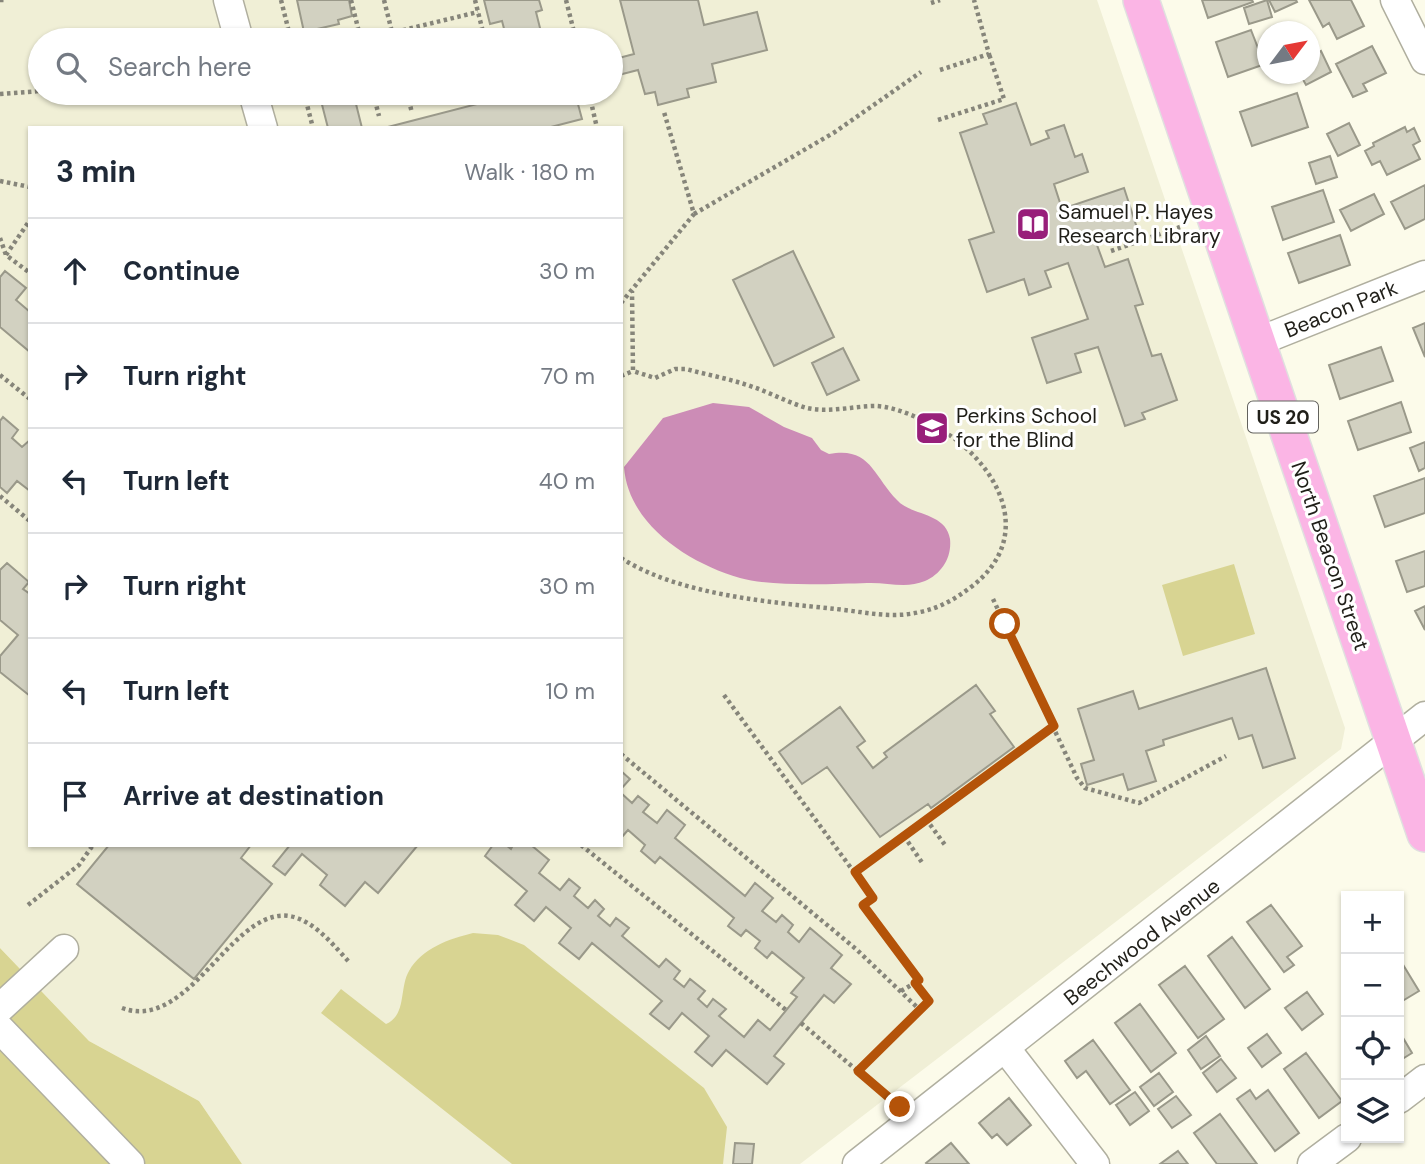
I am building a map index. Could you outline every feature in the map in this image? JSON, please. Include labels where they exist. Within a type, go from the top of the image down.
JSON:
[{"type":"main road","name":"North Beacon Street","points":[[1141,0],[1425,834]]},
{"type":"street","points":[[228,0],[236,28]]},
{"type":"street","points":[[1395,0],[1425,60]]},
{"type":"street","points":[[256,105],[262,126]]},
{"type":"street","name":"Beacon Park","points":[[1257,342],[1425,275]]},
{"type":"street","name":"Beechwood Avenue","points":[[857,1164],[1425,716]]},
{"type":"street","points":[[0,1008],[64,949]]},
{"type":"street","points":[[0,1028],[130,1164]]},
{"type":"street","points":[[1006,1049],[1095,1164]]},
{"type":"street","points":[[1404,1095],[1425,1079]]},
{"type":"street","points":[[1312,1164],[1341,1142]]},
{"type":"path","points":[[281,0],[288,28]]},
{"type":"path","points":[[351,0],[358,28]]},
{"type":"path","points":[[384,0],[391,28]]},
{"type":"path","points":[[475,0],[482,28]]},
{"type":"path","points":[[566,0],[573,28]]},
{"type":"path","points":[[931,3],[940,0]]},
{"type":"path","points":[[938,120],[1004,99],[974,0]]},
{"type":"path","points":[[412,28],[478,12]]},
{"type":"path","points":[[940,71],[989,54]]},
{"type":"path","points":[[623,301],[694,214],[835,132],[921,72]]},
{"type":"path","points":[[0,94],[28,92]]},
{"type":"path","points":[[307,105],[312,126]]},
{"type":"path","points":[[376,105],[379,117]]},
{"type":"path","points":[[410,105],[412,113]]},
{"type":"path","points":[[592,105],[597,126]]},
{"type":"path","points":[[664,112],[694,214]]},
{"type":"path","points":[[0,181],[28,187]]},
{"type":"path","points":[[6,255],[28,223]]},
{"type":"path","points":[[1111,251],[1180,227]]},
{"type":"path","points":[[0,238],[6,255],[28,272]]},
{"type":"path","points":[[632,290],[633,370]]},
{"type":"path","points":[[623,375],[633,370],[654,379],[676,369],[686,369],[751,386],[808,408],[878,406],[904,412],[939,429],[974,453],[1002,500],[1006,530],[1001,554],[982,578],[949,603],[920,612],[887,617],[763,602],[686,584],[623,559]]},
{"type":"path","points":[[0,375],[28,397]]},
{"type":"path","points":[[0,496],[28,519]]},
{"type":"path","points":[[993,599],[1084,788],[1139,803],[1226,756]]},
{"type":"path","points":[[724,695],[873,898],[863,905],[919,980],[900,992]]},
{"type":"path","points":[[855,872],[1054,726]]},
{"type":"path","points":[[623,756],[856,949],[920,1010]]},
{"type":"path","points":[[926,819],[945,845]]},
{"type":"path","points":[[904,836],[923,863]]},
{"type":"path","points":[[28,905],[79,865],[92,847]]},
{"type":"path","points":[[583,847],[786,1010]]},
{"type":"path","points":[[122,1008],[143,1013],[181,995],[249,931],[274,917],[297,918],[310,925],[350,963]]},
{"type":"path","points":[[858,1071],[929,1001],[915,983]]},
{"type":"path","points":[[801,1023],[900,1107]]},
{"type":"shaded area","name":"Perkins School for the Blind","points":[[0,0],[1097,0],[1345,728],[1341,749],[800,1164],[242,1164],[199,1101],[89,1041],[0,948]]},
{"type":"shaded area","points":[[713,403],[749,407],[784,427],[812,438],[821,450],[829,454],[854,454],[862,458],[897,500],[935,519],[947,530],[950,539],[949,553],[940,570],[931,578],[911,585],[785,584],[753,581],[700,562],[664,538],[636,506],[628,488],[624,467],[663,418]]},
{"type":"shaded area","points":[[1234,564],[1255,634],[1183,656],[1162,585]]},
{"type":"shaded area","points":[[473,933],[498,935],[524,945],[704,1088],[727,1127],[723,1164],[512,1164],[321,1013],[341,989],[386,1024],[393,1020],[400,1008],[406,978],[414,963],[429,950]]},
{"type":"shaded area","points":[[0,948],[89,1041],[199,1101],[242,1164],[0,1164]]},
{"type":"building","points":[[297,0],[349,0],[352,16],[338,20],[339,24],[303,28]]},
{"type":"building","points":[[484,0],[539,0],[542,10],[536,12],[540,28],[504,28],[502,21],[490,24]]},
{"type":"building","points":[[620,0],[698,0],[704,25],[757,12],[767,50],[712,64],[716,82],[687,89],[689,97],[658,105],[655,92],[645,94],[638,70],[623,74],[623,57],[634,54]]},
{"type":"building","points":[[1202,0],[1252,0],[1253,2],[1208,18]]},
{"type":"building","points":[[1267,0],[1272,17],[1249,24],[1244,8]]},
{"type":"building","points":[[1269,0],[1296,0],[1297,2],[1275,12]]},
{"type":"building","points":[[1309,0],[1351,0],[1364,26],[1337,39],[1329,23],[1323,27]]},
{"type":"building","points":[[1251,30],[1257,45],[1257,67],[1228,77],[1216,42]]},
{"type":"building","points":[[1372,46],[1386,73],[1363,84],[1367,91],[1353,97],[1336,64]]},
{"type":"building","points":[[1320,52],[1331,72],[1320,78]]},
{"type":"building","points":[[1297,93],[1308,127],[1252,146],[1240,112]]},
{"type":"building","points":[[1016,103],[1031,145],[1049,138],[1046,131],[1064,125],[1075,157],[1082,154],[1088,172],[1054,184],[1062,209],[1124,188],[1138,231],[1097,245],[1105,267],[1128,259],[1143,304],[1135,306],[1152,356],[1161,354],[1177,400],[1142,413],[1145,419],[1125,426],[1098,347],[1075,354],[1081,372],[1047,383],[1032,338],[1088,319],[1068,263],[1045,271],[1051,287],[1029,295],[1024,279],[987,292],[969,240],[994,232],[960,133],[987,124],[983,114]]},
{"type":"building","points":[[322,105],[356,105],[362,126],[327,126]]},
{"type":"building","points":[[473,105],[578,105],[582,119],[555,126],[392,126]]},
{"type":"building","points":[[1349,123],[1360,145],[1338,156],[1327,134]]},
{"type":"building","points":[[1405,127],[1407,132],[1414,128],[1420,141],[1413,145],[1420,159],[1387,175],[1380,161],[1372,165],[1365,151],[1374,146],[1373,143]]},
{"type":"building","points":[[1330,156],[1337,177],[1316,184],[1309,163]]},
{"type":"building","points":[[1425,185],[1425,219],[1405,229],[1391,202]]},
{"type":"building","points":[[1323,190],[1334,222],[1283,240],[1272,207]]},
{"type":"building","points":[[1374,194],[1384,214],[1351,231],[1340,210]]},
{"type":"building","points":[[1340,235],[1350,265],[1299,283],[1288,253]]},
{"type":"building","points":[[793,251],[834,337],[774,366],[733,280]]},
{"type":"building","points":[[5,271],[26,288],[16,300],[28,310],[28,350],[0,327],[0,277]]},
{"type":"building","points":[[1425,323],[1425,357],[1413,328]]},
{"type":"building","points":[[1381,347],[1393,381],[1340,399],[1329,365]]},
{"type":"building","points":[[843,348],[859,380],[827,395],[812,363]]},
{"type":"building","points":[[1401,402],[1411,432],[1358,450],[1348,421]]},
{"type":"building","points":[[3,417],[18,430],[12,438],[22,447],[28,442],[28,489],[17,481],[7,493],[0,487],[0,421]]},
{"type":"building","points":[[1425,442],[1425,468],[1419,471],[1410,448]]},
{"type":"building","points":[[1425,478],[1425,513],[1385,527],[1374,496]]},
{"type":"building","points":[[1425,551],[1425,586],[1407,592],[1396,561]]},
{"type":"building","points":[[7,563],[28,581],[23,589],[28,593],[28,694],[0,672],[0,656],[18,635],[0,620],[0,570]]},
{"type":"building","points":[[1425,606],[1425,630],[1415,611]]},
{"type":"building","points":[[1266,668],[1295,758],[1263,768],[1252,735],[1239,739],[1232,718],[1163,740],[1164,745],[1146,751],[1156,781],[1128,790],[1123,774],[1087,785],[1081,764],[1094,760],[1078,709],[1133,691],[1139,709]]},
{"type":"building","points":[[976,685],[995,711],[990,714],[1014,747],[931,808],[928,804],[880,837],[827,767],[802,784],[779,752],[840,707],[865,741],[857,747],[873,768],[887,757],[884,753]]},
{"type":"building","points":[[623,773],[630,779],[623,787]]},
{"type":"building","points":[[623,795],[632,803],[638,796],[649,805],[643,812],[657,823],[667,810],[685,825],[675,838],[745,896],[755,883],[773,898],[762,911],[776,922],[782,915],[793,925],[788,932],[799,942],[810,928],[842,955],[831,968],[851,984],[834,1003],[824,995],[774,1056],[784,1064],[767,1084],[726,1050],[712,1066],[695,1052],[709,1036],[682,1013],[669,1029],[650,1014],[662,1001],[592,943],[579,959],[559,943],[571,928],[546,907],[534,921],[515,905],[527,891],[485,856],[492,847],[533,847],[549,860],[539,873],[560,890],[569,879],[580,888],[574,896],[588,908],[595,900],[604,909],[598,916],[610,926],[616,918],[629,928],[622,936],[659,967],[666,959],[680,971],[674,979],[684,987],[690,979],[705,991],[698,999],[707,1007],[713,999],[726,1009],[719,1016],[744,1037],[758,1020],[770,1030],[797,997],[791,993],[804,978],[772,952],[767,958],[755,948],[760,941],[746,930],[741,936],[728,926],[734,918],[660,857],[655,863],[641,851],[645,845],[628,830],[623,836]]},
{"type":"building","points":[[107,847],[249,847],[241,858],[272,884],[194,979],[77,884]]},
{"type":"building","points":[[288,847],[416,847],[378,893],[365,882],[345,906],[320,885],[327,875],[302,854],[285,875],[273,866]]},
{"type":"building","points":[[1271,905],[1302,946],[1287,957],[1294,965],[1284,972],[1247,922]]},
{"type":"building","points":[[1232,937],[1270,989],[1245,1008],[1208,956]]},
{"type":"building","points":[[1185,966],[1224,1019],[1198,1038],[1159,985]]},
{"type":"building","points":[[1404,966],[1419,991],[1404,1000]]},
{"type":"building","points":[[1307,992],[1323,1014],[1302,1030],[1285,1008]]},
{"type":"building","points":[[1140,1004],[1176,1053],[1151,1072],[1115,1023]]},
{"type":"building","points":[[1267,1034],[1281,1053],[1262,1067],[1248,1048]]},
{"type":"building","points":[[1206,1036],[1220,1056],[1201,1069],[1188,1050]]},
{"type":"building","points":[[1404,1039],[1412,1053],[1404,1058]]},
{"type":"building","points":[[1093,1040],[1130,1090],[1110,1104],[1086,1071],[1077,1078],[1065,1061]]},
{"type":"building","points":[[1306,1053],[1341,1102],[1319,1118],[1284,1069]]},
{"type":"building","points":[[1221,1059],[1236,1078],[1217,1092],[1203,1073]]},
{"type":"building","points":[[1159,1073],[1173,1092],[1154,1106],[1140,1087]]},
{"type":"building","points":[[1250,1090],[1256,1099],[1268,1090],[1299,1133],[1275,1151],[1237,1099]]},
{"type":"building","points":[[1135,1092],[1149,1111],[1130,1125],[1116,1105]]},
{"type":"building","points":[[1176,1096],[1191,1115],[1172,1128],[1158,1109]]},
{"type":"building","points":[[1009,1098],[1031,1125],[1007,1145],[997,1134],[992,1138],[979,1123]]},
{"type":"building","points":[[1220,1114],[1257,1164],[1217,1164],[1194,1133]]},
{"type":"building","points":[[735,1143],[754,1144],[752,1164],[733,1164]]},
{"type":"building","points":[[951,1143],[969,1164],[926,1163]]},
{"type":"building","points":[[1178,1151],[1188,1164],[1160,1164]]},
{"type":"place","name":"Samuel P. Hayes Research Library","points":[[1033,224]]},
{"type":"place","name":"Perkins School for the Blind","points":[[932,428]]},
{"type":"route","points":[[900,1107],[858,1071],[929,1001],[915,983],[919,980],[863,905],[873,898],[855,872],[1054,726],[1005,624]]}]
